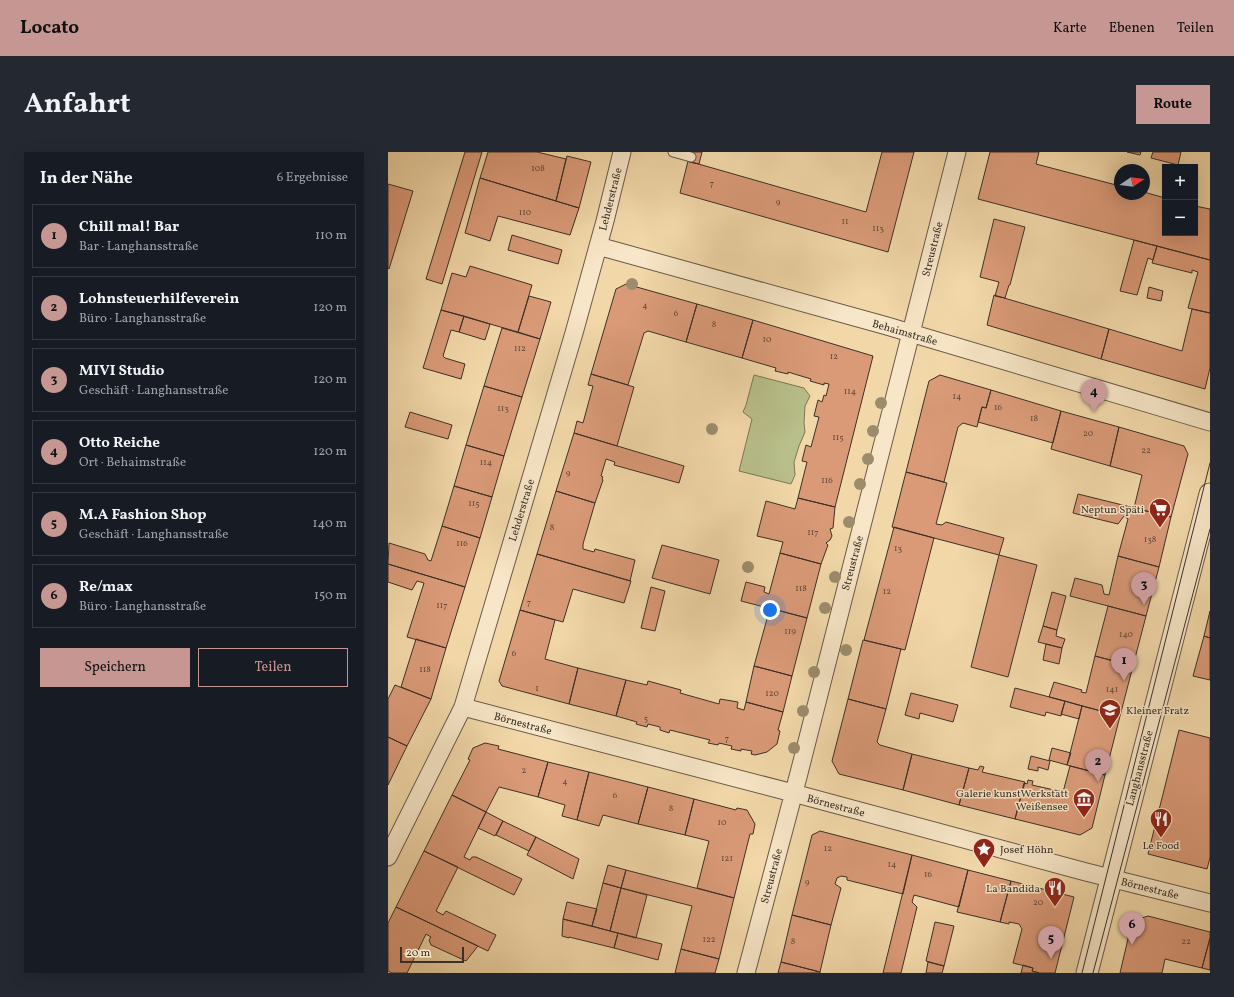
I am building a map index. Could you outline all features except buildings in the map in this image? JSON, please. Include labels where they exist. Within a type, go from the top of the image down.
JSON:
[{"type":"street","name":"Lehderstraße","points":[[388,857],[462,707],[574,333],[622,152]]},
{"type":"street","name":"Streustraße","points":[[746,973],[957,152]]},
{"type":"street","name":"Behaimstraße","points":[[598,246],[910,333],[1210,422]]},
{"type":"street","name":"Langhansstraße","points":[[1087,973],[1210,494]]},
{"type":"street","name":"Börnestraße","points":[[462,707],[1210,903]]},
{"type":"lane","points":[[673,152],[691,157]]},
{"type":"green space","points":[[754,375],[804,388],[810,396],[805,406],[805,432],[794,462],[795,475],[791,484],[739,471],[752,419],[743,412]]},
{"type":"tram line","points":[[1082,973],[1210,463]]},
{"type":"tram line","points":[[1093,973],[1210,529]]},
{"type":"place","name":"Otto Reiche","points":[[1094,412]]},
{"type":"place","name":"Neptun Späti","points":[[1160,528]]},
{"type":"place","name":"MIVI Studio","points":[[1144,605]]},
{"type":"place","name":"Chill mal! Bar","points":[[1124,681]]},
{"type":"place","name":"Kleiner Fratz","points":[[1110,730]]},
{"type":"place","name":"Lohnsteuerhilfeverein","points":[[1098,782]]},
{"type":"place","name":"Galerie kunstWerkstatt Weißensee","points":[[1084,818]]},
{"type":"place","name":"Le Food","points":[[1161,838]]},
{"type":"place","name":"Josef Höhn","points":[[984,868]]},
{"type":"place","name":"La Bandida","points":[[1055,908]]},
{"type":"place","name":"Re/max","points":[[1132,945]]},
{"type":"place","name":"M.A Fashion Shop","points":[[1051,959]]}]
